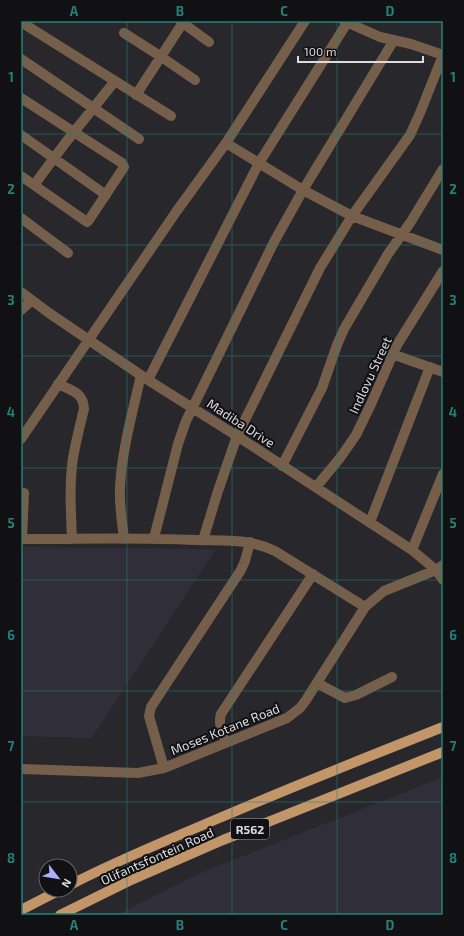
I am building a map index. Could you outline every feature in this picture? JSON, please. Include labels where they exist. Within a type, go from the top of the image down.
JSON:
[{"type":"main road","name":"Olifantsfontein Road","points":[[78,881],[123,859],[364,758],[443,727]]},
{"type":"main road","name":"Olifantsfontein Road","points":[[60,915],[129,881],[208,847],[443,752]]},
{"type":"main road","points":[[21,910],[44,898]]},
{"type":"street","points":[[21,439],[176,212],[226,143],[305,21]]},
{"type":"street","points":[[136,95],[182,22],[209,42]]},
{"type":"street","points":[[124,539],[120,486],[124,453],[144,377],[258,163],[346,22],[375,35],[443,55],[410,135],[352,216],[320,268],[237,436],[203,540]]},
{"type":"street","points":[[24,24],[171,116]]},
{"type":"street","points":[[124,33],[195,80]]},
{"type":"street","points":[[154,538],[178,444],[192,408],[255,279],[303,190],[394,40]]},
{"type":"street","points":[[21,60],[139,139]]},
{"type":"street","points":[[34,185],[115,81]]},
{"type":"street","points":[[21,98],[122,163],[124,167],[87,222],[21,176]]},
{"type":"street","points":[[21,135],[106,195]]},
{"type":"street","points":[[226,143],[303,190],[352,216],[443,250]]},
{"type":"street","points":[[282,466],[293,448],[322,388],[344,329],[443,169]]},
{"type":"street","points":[[21,218],[68,253]]},
{"type":"street","name":"Indlovu Street","points":[[316,487],[340,458],[356,435],[392,354],[443,271]]},
{"type":"street","name":"Madiba Drive","points":[[21,292],[144,377],[439,567],[443,580]]},
{"type":"street","points":[[21,310],[32,300]]},
{"type":"street","points":[[392,354],[443,372]]},
{"type":"street","points":[[370,522],[430,367]]},
{"type":"street","points":[[58,384],[77,393],[84,401],[84,409],[73,458],[71,502],[72,539]]},
{"type":"street","points":[[412,550],[443,474]]},
{"type":"street","points":[[24,493],[22,539],[154,538],[250,542],[262,545],[275,552],[366,607]]},
{"type":"street","points":[[164,768],[149,716],[150,708],[241,570],[245,562],[250,542]]},
{"type":"street","name":"Moses Kotane Road","points":[[21,769],[138,773],[164,768],[287,718],[295,713],[306,700],[366,607],[384,591],[439,567]]},
{"type":"street","points":[[226,743],[220,727],[219,720],[221,714],[313,574]]},
{"type":"street","points":[[317,683],[345,698],[356,695],[392,677]]},
{"type":"shaded area","points":[[21,547],[216,549],[92,738],[21,736]]},
{"type":"shaded area","points":[[443,777],[443,915],[116,915],[200,873]]}]
